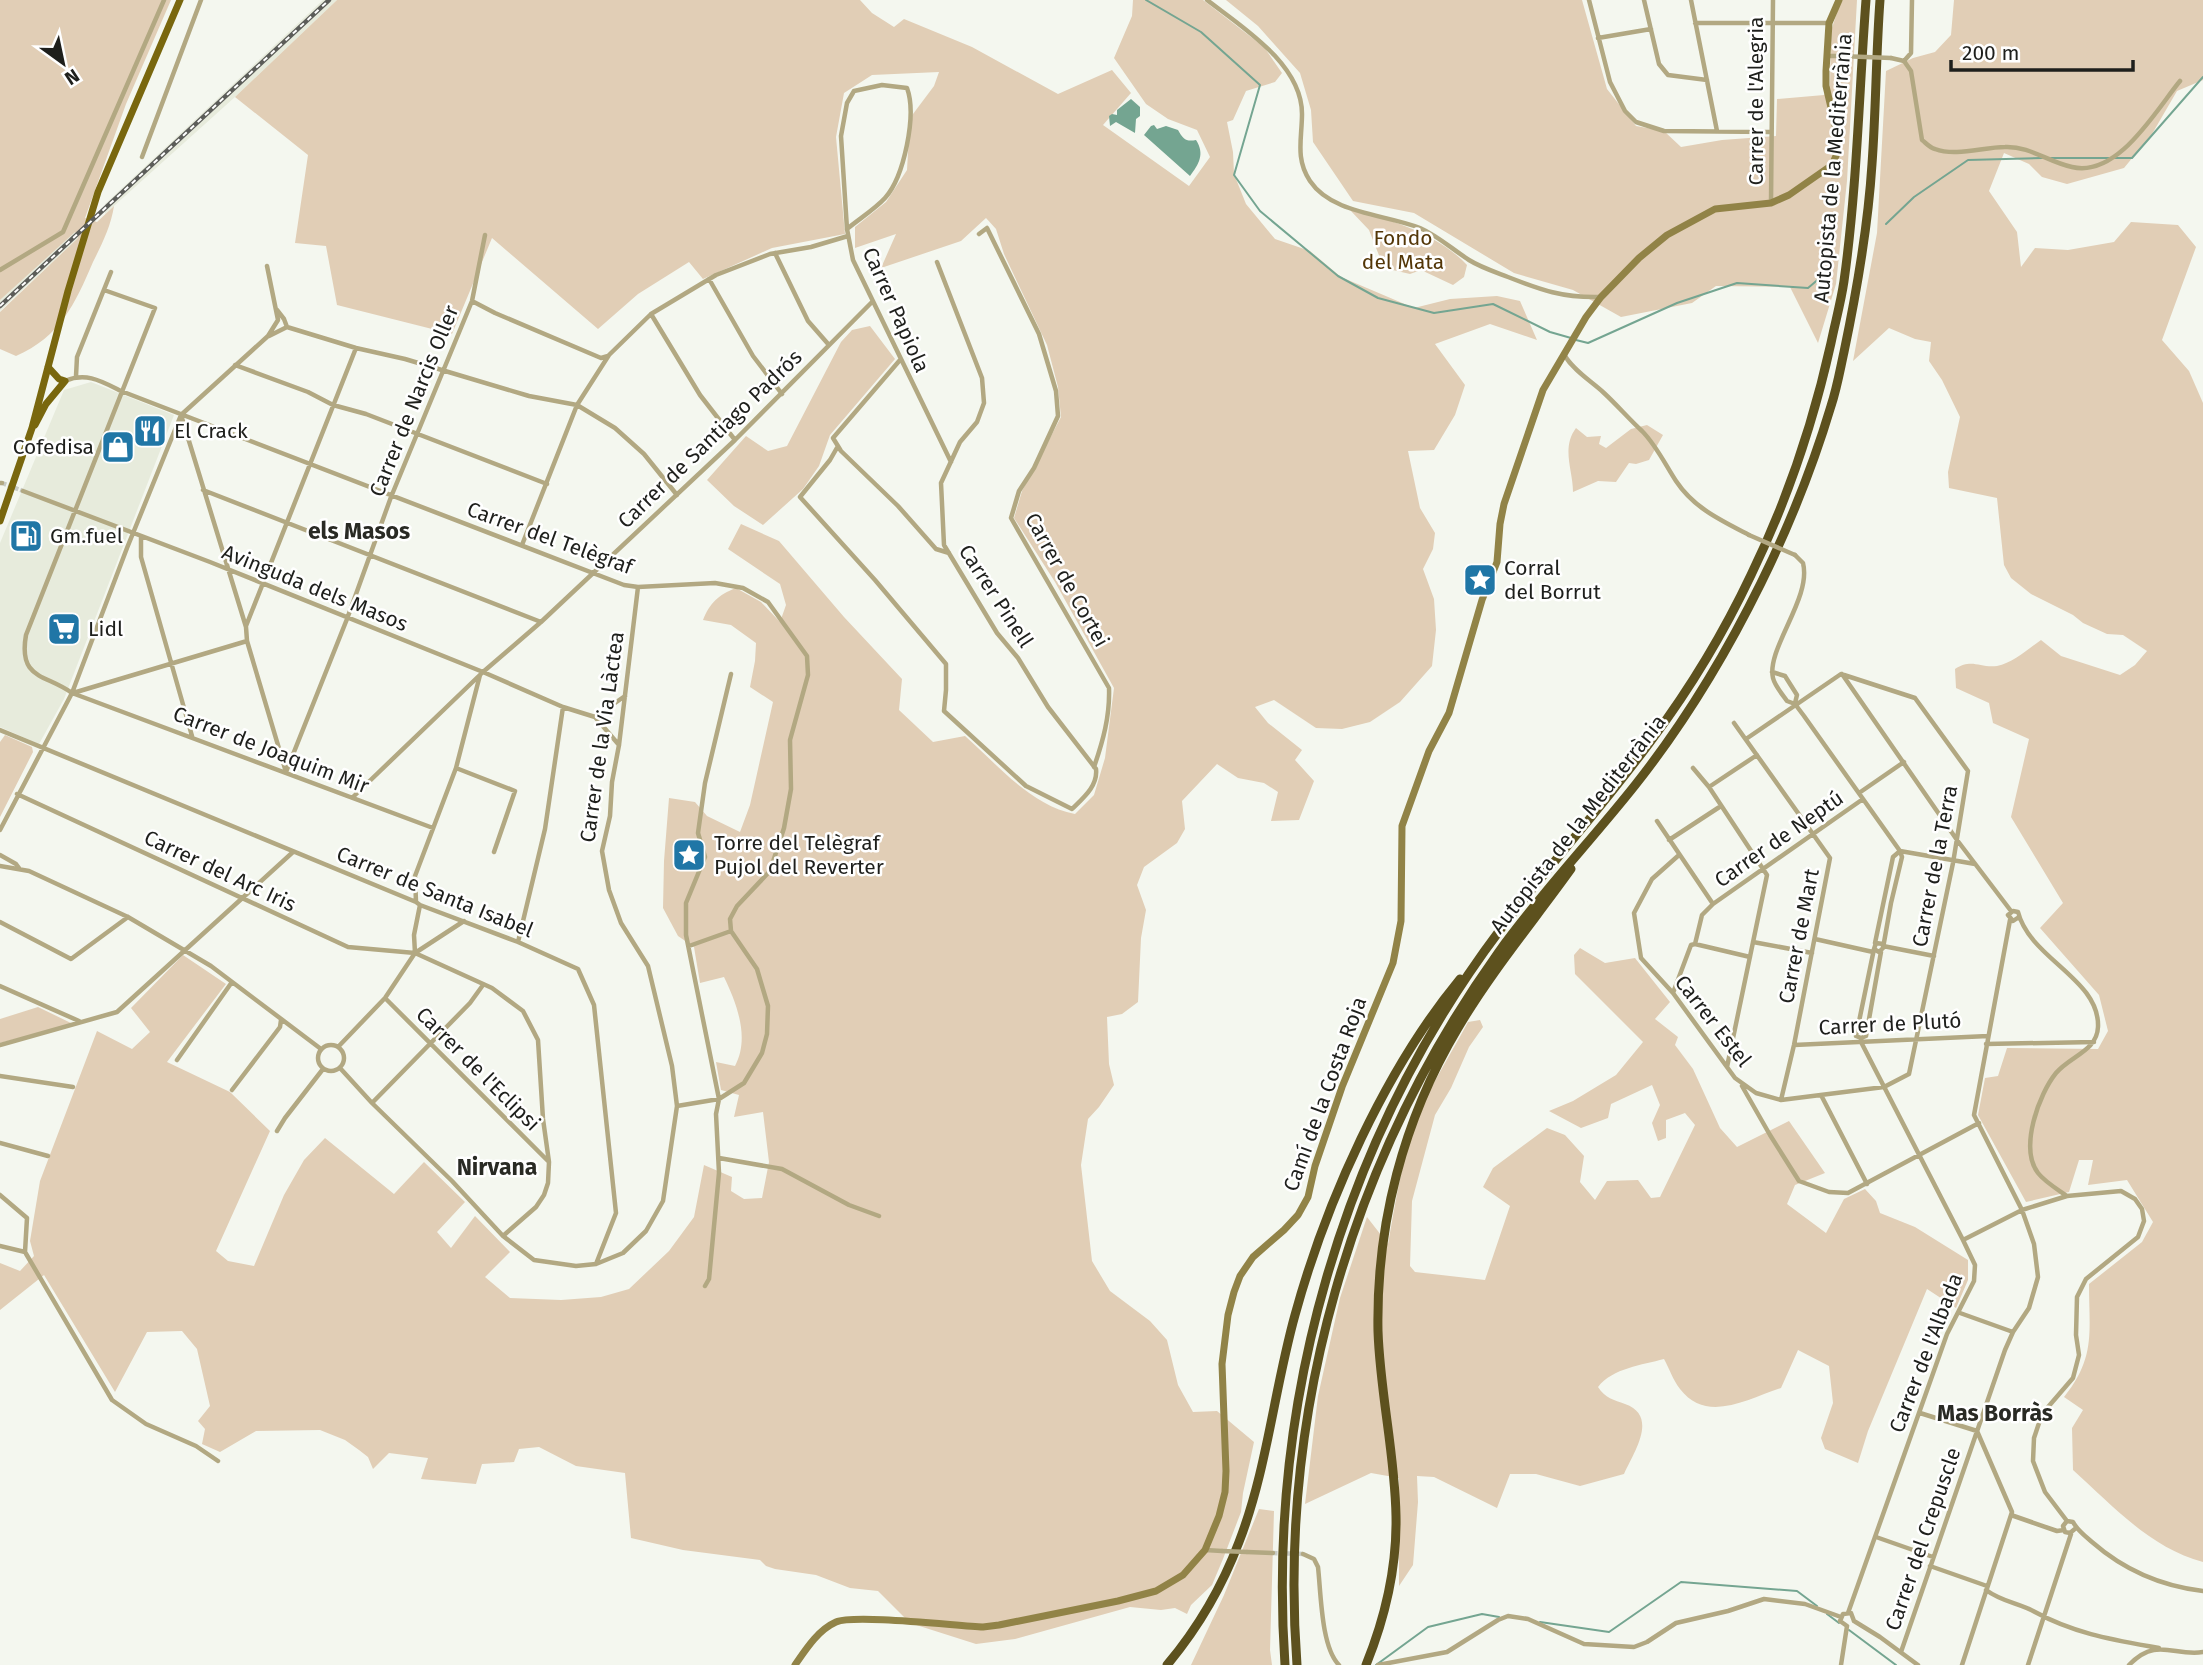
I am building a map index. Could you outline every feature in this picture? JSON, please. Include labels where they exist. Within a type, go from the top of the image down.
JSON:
[{"type":"highway","name":"Autopista de la Mediterrània","points":[[1285,1665],[1282,1558],[1288,1466],[1302,1375],[1325,1280],[1357,1188],[1403,1086],[1432,1032],[1501,929],[1617,786],[1673,710],[1722,632],[1782,508],[1818,401],[1844,283],[1856,160],[1866,0]]},
{"type":"highway","name":"Autopista de la Mediterrània","points":[[1297,1665],[1294,1561],[1304,1438],[1320,1347],[1354,1230],[1401,1116],[1446,1032],[1516,929],[1564,868],[1596,834],[1672,736],[1735,632],[1793,512],[1832,404],[1857,293],[1872,167],[1880,0]]},
{"type":"highway","points":[[1366,1665],[1385,1608],[1395,1548],[1395,1494],[1380,1365],[1378,1304],[1386,1220],[1403,1149],[1425,1092],[1462,1021],[1503,960],[1596,834]]},
{"type":"highway","points":[[1167,1665],[1207,1609],[1240,1541],[1254,1496],[1297,1307],[1319,1239],[1346,1172],[1382,1100],[1443,999],[1501,929]]},
{"type":"main road","points":[[0,521],[32,428],[71,279],[105,171],[180,0]]},
{"type":"main road","points":[[32,428],[39,421],[46,404],[65,381],[59,379],[48,367]]},
{"type":"street","points":[[0,270],[29,255],[63,232],[164,0]]},
{"type":"street","points":[[142,158],[201,0]]},
{"type":"street","points":[[1206,0],[1262,42],[1296,85],[1302,113],[1299,152],[1301,164],[1310,182],[1324,196],[1342,205],[1420,228],[1471,261],[1547,292],[1578,298],[1601,297]]},
{"type":"street","points":[[1588,0],[1611,82],[1625,111],[1636,122],[1664,131],[1771,132]]},
{"type":"street","points":[[1644,0],[1659,64],[1664,71],[1668,75],[1707,80]]},
{"type":"street","points":[[1691,0],[1717,131]]},
{"type":"street","name":"Carrer de l'Alegria","points":[[1770,203],[1773,0]]},
{"type":"street","points":[[1770,203],[1789,195],[1823,173],[1836,156],[1839,142],[1826,86],[1829,23],[1839,0]]},
{"type":"street","points":[[1904,61],[1911,53],[1912,0]]},
{"type":"street","points":[[1695,23],[1829,23]]},
{"type":"street","points":[[1598,38],[1651,29]]},
{"type":"street","points":[[1827,56],[1891,58],[1904,61],[1911,71],[1922,140],[1934,149],[1958,151],[2005,146],[2024,148],[2074,168],[2096,166],[2123,150],[2140,135],[2180,81]]},
{"type":"street","name":"Carrer Papiola","points":[[847,229],[884,199],[897,182],[910,111],[907,88],[882,85],[855,91],[847,103],[841,136],[847,229],[853,260],[951,462]]},
{"type":"street","name":"Camí de la Costa Roja","points":[[795,1665],[814,1640],[839,1621],[872,1620],[983,1628],[999,1625],[1156,1591],[1183,1575],[1206,1550],[1225,1492],[1222,1364],[1227,1315],[1240,1276],[1253,1257],[1298,1216],[1308,1197],[1315,1166],[1342,1087],[1389,974],[1401,921],[1402,826],[1429,751],[1449,713],[1482,600],[1497,562],[1504,503],[1543,390],[1586,317],[1601,297],[1639,258],[1685,223],[1715,209],[1770,203]]},
{"type":"street","name":"Carrer de Cortei","points":[[979,234],[987,228],[1017,288],[1039,334],[1056,391],[1058,416],[1034,468],[1019,491],[1011,518],[1109,688],[1110,707],[1104,739],[1094,767]]},
{"type":"street","name":"Carrer de Narcis Oller","points":[[286,772],[347,619],[391,497],[472,301],[485,235]]},
{"type":"street","points":[[522,545],[577,405],[609,355],[651,314],[709,279],[775,253],[811,247],[848,236]]},
{"type":"street","points":[[775,253],[808,321],[830,345]]},
{"type":"street","name":"Carrer Pinell","points":[[838,446],[800,497],[828,525],[945,663],[944,712],[1026,786],[1072,809],[1090,792],[1097,776],[1094,767],[1048,707],[1018,658],[997,633],[944,545],[941,483],[960,442],[977,422],[984,403],[982,377],[937,262]]},
{"type":"street","points":[[267,266],[278,320],[268,336]]},
{"type":"street","points":[[65,381],[76,376],[77,357],[111,272]]},
{"type":"street","points":[[709,279],[753,356],[782,394]]},
{"type":"street","name":"Carrer de Joaquim Mir","points":[[104,290],[155,308],[25,642],[30,668],[39,677],[72,693],[96,694],[192,736],[433,828]]},
{"type":"street","points":[[472,301],[601,358],[609,355]]},
{"type":"street","name":"Carrer de Santiago Padrós","points":[[353,797],[481,673],[541,622],[735,440],[872,302]]},
{"type":"street","points":[[276,309],[285,319],[287,327]]},
{"type":"street","points":[[651,314],[700,395],[735,440]]},
{"type":"street","points":[[0,830],[72,693],[181,415],[268,336],[287,327],[529,396],[577,405],[615,428],[644,454],[677,495]]},
{"type":"street","points":[[246,627],[356,348]]},
{"type":"street","points":[[1565,356],[1572,367],[1643,432],[1677,483],[1694,503],[1708,514],[1795,555],[1803,564],[1804,578],[1772,664],[1774,681],[1787,701],[1795,704],[1902,857],[1866,1036],[1861,1040]]},
{"type":"street","points":[[900,360],[833,438],[936,549],[949,553]]},
{"type":"street","points":[[235,365],[308,392],[333,405],[366,414],[547,484]]},
{"type":"street","name":"Carrer del Telègraf","points":[[76,376],[90,377],[391,497],[624,585],[638,587],[715,583],[743,588],[768,602],[807,656],[808,675],[790,740],[791,789],[784,828],[770,871],[737,906],[730,919],[731,931]]},
{"type":"street","points":[[181,415],[246,627],[247,641],[286,772]]},
{"type":"street","points":[[202,490],[541,622]]},
{"type":"street","name":"Avinguda dels Masos","points":[[23,491],[262,583],[563,707],[595,717]]},
{"type":"street","points":[[141,537],[141,557],[192,736]]},
{"type":"street","points":[[127,548],[141,557]]},
{"type":"street","name":"Carrer de la Via Làctea","points":[[340,1068],[372,1103],[453,1181],[503,1236],[534,1259],[576,1266],[596,1264],[624,1253],[646,1231],[663,1201],[677,1106],[672,1066],[648,966],[621,923],[609,890],[602,851],[610,816],[612,782],[638,587]]},
{"type":"street","points":[[72,693],[96,694],[172,662],[247,641]]},
{"type":"street","points":[[415,953],[418,903],[415,876],[456,768],[481,673]]},
{"type":"street","points":[[1772,673],[1784,677],[1797,695],[1795,704]]},
{"type":"street","points":[[705,1286],[709,1279],[713,1240],[719,1158],[716,1114],[719,1099],[686,935],[686,903],[705,857],[698,833],[705,783],[731,674]]},
{"type":"street","points":[[1746,739],[1842,674],[1957,840],[2011,911],[2016,911],[2043,952],[2066,971],[2094,1002],[2098,1027],[2095,1042],[2057,1072],[2041,1097],[2030,1136],[2036,1171],[2067,1196]]},
{"type":"street","name":"Carrer de la Terra","points":[[1842,674],[1915,698],[1968,771],[1954,861],[1909,1074],[1884,1087]]},
{"type":"street","points":[[619,745],[595,717],[625,696]]},
{"type":"street","points":[[518,942],[545,829],[563,707]]},
{"type":"street","name":"Carrer de Mart","points":[[1734,723],[1830,858],[1781,1100]]},
{"type":"street","name":"Carrer de Santa Isabel","points":[[0,730],[578,969],[594,1005],[616,1213],[596,1264]]},
{"type":"street","points":[[1709,787],[1758,755]]},
{"type":"street","name":"Carrer de Neptú","points":[[1859,793],[1904,762]]},
{"type":"street","points":[[456,768],[515,791],[494,852]]},
{"type":"street","points":[[1693,768],[1709,787],[1767,875],[1727,1067]]},
{"type":"street","name":"Carrer del Arc Iris","points":[[18,794],[348,947],[415,953]]},
{"type":"street","name":"Carrer de Neptú","points":[[1713,904],[1863,799]]},
{"type":"street","points":[[1669,840],[1721,806]]},
{"type":"street","points":[[1657,821],[1713,904],[1702,915],[1695,944],[1692,945],[1673,993]]},
{"type":"street","points":[[1900,851],[1975,864]]},
{"type":"street","name":"Carrer de l'Albada","points":[[1847,1612],[1947,1334],[1974,1281],[1975,1265],[1963,1240],[1861,1040],[1856,1036],[1893,857],[1900,851]]},
{"type":"street","points":[[0,1045],[117,1012],[293,852]]},
{"type":"street","points":[[0,855],[19,868]]},
{"type":"street","name":"Carrer Estel","points":[[1679,855],[1653,879],[1634,913],[1641,958],[1673,993],[1740,1082],[1756,1093],[1781,1100],[1884,1087]]},
{"type":"street","points":[[0,866],[19,868],[128,917],[232,982],[321,1049]]},
{"type":"street","points":[[2011,911],[2008,915],[2010,920],[2015,921],[2019,917]]},
{"type":"street","points":[[0,922],[71,960],[128,917]]},
{"type":"street","name":"Carrer del Crepuscle","points":[[1901,1652],[2013,1332],[2029,1308],[2038,1277],[2034,1244],[2022,1210],[1974,1115],[2010,920]]},
{"type":"street","points":[[338,1047],[385,998],[415,953],[464,921]]},
{"type":"street","points":[[677,1106],[719,1099],[744,1083],[762,1053],[767,1034],[768,1006],[757,969],[731,931],[689,946]]},
{"type":"street","points":[[1815,939],[1934,956]]},
{"type":"street","points":[[1753,942],[1812,953]]},
{"type":"street","points":[[1874,948],[1879,942],[1882,947]]},
{"type":"street","points":[[1695,944],[1750,957]]},
{"type":"street","points":[[415,953],[492,988],[523,1011],[538,1040],[548,1184],[536,1207],[503,1236]]},
{"type":"street","points":[[177,1060],[232,982]]},
{"type":"street","points":[[372,1103],[470,1003],[482,985]]},
{"type":"street","points":[[0,986],[79,1022]]},
{"type":"street","name":"Carrer de l'Eclipsi","points":[[385,998],[548,1161]]},
{"type":"street","points":[[232,1090],[280,1027],[282,1020]]},
{"type":"street","name":"Carrer de Plutó","points":[[1794,1045],[1988,1036]]},
{"type":"street","name":"Carrer de Plutó","points":[[1986,1044],[2095,1042]]},
{"type":"street","points":[[328,1045],[338,1047],[344,1058],[340,1068],[331,1072],[323,1069],[318,1058],[321,1049],[328,1045]]},
{"type":"street","points":[[277,1131],[323,1069]]},
{"type":"street","points":[[0,1076],[73,1087]]},
{"type":"street","points":[[1740,1082],[1799,1181],[1829,1192],[1848,1194],[1979,1123]]},
{"type":"street","points":[[1821,1095],[1867,1184]]},
{"type":"street","points":[[0,1143],[48,1156]]},
{"type":"street","points":[[719,1158],[782,1169],[849,1205],[879,1216]]},
{"type":"street","points":[[1963,1240],[2022,1210],[2067,1196],[2121,1191],[2135,1199],[2142,1209],[2144,1221],[2138,1237],[2086,1279],[2077,1297],[2076,1335],[2079,1355],[2073,1378],[2042,1414],[2034,1438],[2033,1461],[2045,1492],[2067,1521],[2073,1522],[2076,1528],[2105,1553],[2131,1571],[2166,1584],[2203,1591]]},
{"type":"street","points":[[0,1195],[27,1218],[25,1252],[112,1400],[146,1424],[196,1446],[218,1461]]},
{"type":"street","points":[[0,1246],[25,1252]]},
{"type":"street","points":[[1960,1313],[2013,1332]]},
{"type":"street","points":[[1920,1413],[1977,1431],[2012,1512],[1962,1665]]},
{"type":"street","points":[[2011,1516],[2071,1533]]},
{"type":"street","points":[[2064,1531],[2063,1526],[2067,1521]]},
{"type":"street","points":[[2028,1665],[2071,1533],[2076,1528]]},
{"type":"street","points":[[1876,1537],[1933,1557]]},
{"type":"street","points":[[1206,1550],[1273,1553]]},
{"type":"street","points":[[1303,1554],[1314,1559],[1318,1567],[1327,1639],[1332,1657],[1339,1665]]},
{"type":"street","points":[[1930,1566],[1987,1588],[1995,1597],[2034,1611],[2043,1618],[2081,1633],[2159,1648],[2203,1652]]},
{"type":"street","points":[[1378,1665],[1447,1653],[1508,1616],[1528,1619],[1584,1644],[1634,1647],[1647,1642],[1676,1623],[1728,1611],[1764,1599],[1805,1604],[1841,1617]]},
{"type":"street","points":[[1841,1617],[1847,1612],[1852,1615],[1854,1621],[1918,1665]]},
{"type":"street","points":[[1841,1617],[1841,1623],[1847,1626]]},
{"type":"street","points":[[1841,1665],[1847,1626],[1854,1621]]},
{"type":"street","points":[[2129,1665],[2159,1648]]},
{"type":"shaded area","points":[[323,0],[337,0],[235,97],[105,214],[105,204]]},
{"type":"shaded area","points":[[1131,99],[1140,107],[1135,133],[1116,122],[1110,126],[1109,116],[1117,115],[1117,110]]},
{"type":"shaded area","points":[[1154,125],[1157,129],[1166,126],[1178,130],[1185,139],[1196,140],[1200,159],[1190,176],[1144,135]]},
{"type":"shaded area","points":[[75,231],[78,238],[0,311],[0,300]]},
{"type":"shaded area","points":[[91,382],[174,415],[64,699],[39,744],[0,727],[0,543],[64,390]]},
{"type":"green space","points":[[0,0],[171,0],[126,104],[85,218],[97,222],[114,206],[103,242],[80,292],[64,318],[44,339],[16,356],[0,349],[0,312],[78,238],[75,232],[0,300]]},
{"type":"green space","points":[[337,0],[860,0],[872,13],[894,27],[904,19],[972,47],[1058,94],[1112,70],[1131,93],[1103,125],[1189,186],[1210,157],[1197,130],[1168,119],[1146,104],[1114,58],[1132,16],[1133,0],[1203,0],[1264,47],[1282,73],[1275,82],[1246,91],[1233,120],[1227,122],[1234,174],[1246,204],[1275,239],[1310,251],[1341,277],[1414,308],[1450,299],[1497,296],[1520,301],[1537,340],[1490,324],[1435,344],[1465,385],[1455,415],[1434,450],[1408,451],[1420,508],[1435,533],[1433,549],[1423,569],[1434,599],[1436,630],[1432,666],[1400,702],[1370,722],[1342,729],[1316,728],[1274,700],[1255,707],[1268,723],[1302,750],[1295,760],[1314,781],[1299,820],[1271,821],[1278,792],[1264,783],[1238,778],[1217,764],[1182,801],[1185,829],[1177,843],[1144,867],[1137,885],[1146,910],[1141,938],[1138,1002],[1122,1014],[1107,1017],[1109,1064],[1114,1085],[1088,1119],[1081,1165],[1092,1261],[1110,1291],[1150,1321],[1167,1340],[1178,1385],[1193,1412],[1217,1411],[1254,1442],[1241,1512],[1223,1559],[1212,1585],[1191,1605],[1187,1614],[1175,1608],[1161,1610],[1130,1607],[1015,1639],[976,1644],[910,1623],[878,1591],[850,1588],[816,1575],[775,1569],[760,1560],[683,1550],[631,1538],[625,1473],[576,1466],[539,1447],[519,1449],[514,1462],[482,1464],[476,1484],[421,1479],[428,1458],[389,1453],[373,1469],[368,1457],[359,1450],[345,1440],[320,1430],[256,1431],[220,1452],[202,1444],[205,1429],[198,1421],[210,1406],[197,1349],[182,1331],[147,1332],[115,1392],[44,1275],[0,1310],[0,1263],[20,1271],[34,1256],[30,1241],[40,1181],[97,1031],[132,1049],[150,1032],[131,1008],[183,955],[226,984],[167,1062],[230,1092],[270,1131],[216,1251],[228,1261],[254,1266],[284,1195],[304,1160],[325,1138],[394,1194],[424,1162],[465,1202],[437,1232],[451,1248],[475,1216],[510,1252],[485,1277],[510,1298],[561,1300],[601,1297],[629,1289],[669,1251],[694,1217],[704,1165],[732,1177],[731,1191],[744,1199],[762,1198],[769,1162],[763,1112],[734,1117],[739,1095],[721,1090],[716,1062],[735,1066],[739,1055],[742,1033],[733,998],[724,977],[700,983],[694,947],[678,936],[663,908],[669,798],[695,802],[707,816],[740,832],[750,805],[773,702],[750,687],[756,643],[731,625],[703,620],[715,600],[736,588],[761,602],[780,622],[786,605],[780,584],[728,549],[741,524],[779,541],[902,679],[899,710],[933,742],[965,736],[1029,793],[1043,802],[1075,814],[1094,795],[1105,758],[1114,688],[1055,582],[1014,518],[1022,491],[1061,417],[1058,387],[1047,345],[1004,254],[996,229],[986,218],[961,241],[881,268],[896,234],[855,248],[855,227],[886,202],[907,170],[910,118],[934,86],[939,72],[872,75],[844,93],[836,137],[845,234],[772,248],[703,279],[689,262],[638,294],[598,329],[492,238],[452,334],[337,305],[326,246],[295,243],[308,155],[235,97]]},
{"type":"green space","points":[[1226,0],[1582,0],[1607,89],[1636,126],[1664,131],[1681,147],[1722,140],[1776,136],[1777,99],[1824,95],[1830,85],[1831,31],[1841,0],[1857,0],[1847,181],[1836,284],[1818,343],[1790,287],[1716,286],[1692,303],[1621,317],[1573,290],[1514,273],[1414,213],[1353,201],[1313,142],[1311,110],[1300,73],[1258,26]]},
{"type":"green space","points":[[1954,0],[2203,0],[2203,80],[2177,91],[2152,134],[2124,168],[2067,184],[2042,177],[2029,164],[2004,153],[1989,191],[2017,232],[2021,267],[2035,248],[2068,250],[2114,242],[2131,222],[2178,225],[2196,247],[2162,340],[2189,371],[2203,403],[2203,1562],[2166,1547],[2149,1536],[2117,1511],[2073,1470],[2072,1428],[2083,1410],[2064,1397],[2074,1383],[2086,1356],[2090,1330],[2089,1284],[2142,1242],[2153,1222],[2127,1180],[2088,1185],[2093,1160],[2079,1160],[2069,1192],[2026,1202],[1978,1115],[1985,1078],[1998,1076],[2007,1048],[2098,1049],[2108,1031],[2099,995],[2040,928],[2063,903],[2011,817],[2029,739],[1993,723],[1989,703],[1956,688],[1955,669],[1966,664],[1997,666],[2009,662],[2041,640],[2061,656],[2120,675],[2135,665],[2147,651],[2123,635],[2107,634],[2083,623],[2073,615],[2031,594],[2011,578],[2004,565],[1997,498],[1949,488],[1948,472],[1960,417],[1942,380],[1929,361],[1931,342],[1915,339],[1889,328],[1853,361],[1877,233],[1886,71],[1913,58],[1935,52],[1951,35]]},
{"type":"green space","name":"Fondo del Mata","points":[[1350,210],[1397,223],[1428,236],[1467,265],[1464,277],[1453,285],[1421,270],[1410,274],[1384,268],[1369,230]]},
{"type":"green space","points":[[870,326],[895,359],[830,435],[819,466],[803,489],[763,525],[734,506],[707,480],[746,436],[768,451],[787,446],[841,342],[852,330]]},
{"type":"green space","points":[[1647,425],[1663,435],[1649,460],[1629,463],[1616,482],[1598,481],[1573,492],[1568,451],[1576,428],[1587,437],[1601,436],[1599,444],[1606,448],[1631,429]]},
{"type":"green space","points":[[5,735],[32,747],[33,752],[0,817],[0,742]]},
{"type":"green space","points":[[1580,948],[1605,963],[1635,958],[1670,1002],[1655,1019],[1678,1037],[1675,1045],[1693,1069],[1720,1128],[1737,1147],[1789,1121],[1825,1173],[1795,1185],[1787,1204],[1826,1233],[1844,1199],[1865,1189],[1876,1201],[1880,1213],[1915,1227],[1968,1260],[1968,1280],[1956,1308],[1927,1289],[1868,1431],[1858,1463],[1825,1449],[1821,1438],[1833,1403],[1829,1366],[1798,1350],[1781,1388],[1728,1406],[1702,1405],[1691,1399],[1680,1389],[1664,1359],[1637,1365],[1612,1375],[1598,1387],[1613,1400],[1635,1410],[1641,1417],[1641,1435],[1624,1474],[1580,1486],[1536,1474],[1510,1474],[1497,1508],[1434,1477],[1417,1476],[1418,1502],[1413,1565],[1399,1586],[1399,1478],[1371,1473],[1305,1504],[1318,1396],[1340,1298],[1367,1217],[1388,1244],[1402,1170],[1419,1113],[1468,1022],[1480,1020],[1483,1027],[1469,1047],[1451,1088],[1435,1115],[1412,1201],[1410,1266],[1415,1272],[1485,1280],[1510,1206],[1483,1187],[1493,1168],[1547,1128],[1565,1135],[1584,1156],[1580,1182],[1595,1200],[1607,1181],[1638,1180],[1651,1198],[1660,1197],[1695,1125],[1685,1113],[1666,1120],[1666,1138],[1658,1141],[1652,1123],[1660,1105],[1652,1085],[1611,1104],[1608,1118],[1581,1128],[1549,1111],[1573,1101],[1616,1075],[1643,1042],[1575,974],[1574,955]]},
{"type":"green space","points":[[38,1007],[73,1024],[0,1043],[0,1019]]},
{"type":"green space","points":[[1259,1509],[1274,1511],[1270,1650],[1272,1665],[1191,1665],[1224,1595]]},
{"type":"waterway","points":[[1146,0],[1201,32],[1260,85],[1234,175],[1260,211],[1338,276],[1378,298],[1434,313],[1493,304],[1550,332],[1571,338]]},
{"type":"waterway","points":[[2114,158],[2132,158],[2203,77]]},
{"type":"waterway","points":[[1886,224],[1914,197],[1968,160],[2042,158]]},
{"type":"waterway","points":[[2051,158],[2109,158]]},
{"type":"waterway","points":[[1576,340],[1588,343],[1677,303],[1737,283],[1808,288],[1827,272]]},
{"type":"waterway","points":[[1540,1622],[1609,1632],[1681,1582],[1797,1591],[1817,1606]]},
{"type":"waterway","points":[[1376,1665],[1428,1627],[1482,1614],[1499,1617]]},
{"type":"waterway","points":[[1827,1614],[1839,1623]]},
{"type":"waterway","points":[[1849,1630],[1896,1665]]},
{"type":"tunnel","points":[[2,483],[23,491]]},
{"type":"tunnel","points":[[1273,1553],[1303,1554]]},
{"type":"railway","points":[[0,306],[329,0]]},
{"type":"place","name":"El Crack","points":[[150,431]]},
{"type":"place","name":"Cofedisa","points":[[118,447]]},
{"type":"place","name":"Gm.fuel","points":[[26,536]]},
{"type":"place","name":"Corral del Borrut","points":[[1480,580]]},
{"type":"place","name":"Lidl","points":[[64,629]]},
{"type":"place","name":"Torre del Telègraf Pujol del Reverter","points":[[689,855]]},
{"type":"district","name":"els Masos","points":[[359,531]]},
{"type":"district","name":"Nirvana","points":[[497,1167]]},
{"type":"district","name":"Mas Borràs","points":[[1995,1413]]}]
